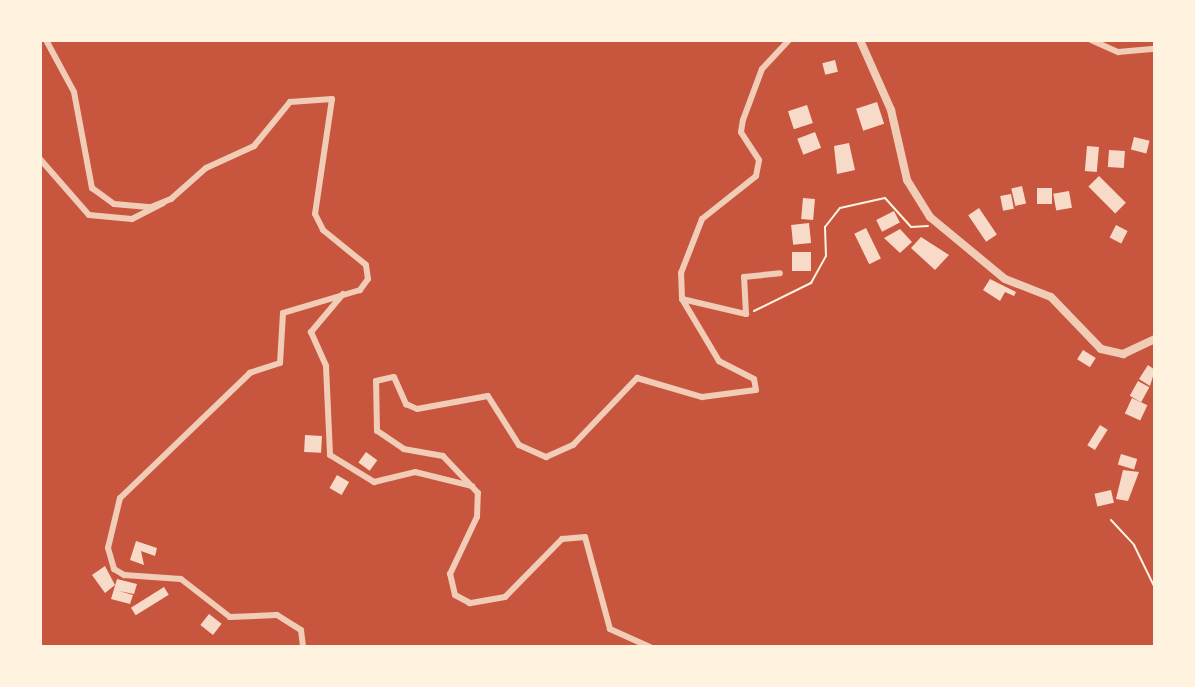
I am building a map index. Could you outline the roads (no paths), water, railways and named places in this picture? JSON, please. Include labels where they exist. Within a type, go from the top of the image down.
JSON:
[{"type":"street","points":[[46,40],[74,92],[92,188],[114,204],[163,203]]},
{"type":"street","points":[[650,647],[610,629],[585,537],[562,539],[505,597],[470,603],[455,595],[450,574],[480,501],[472,486],[443,456],[404,449],[377,431],[381,375],[394,377],[406,404],[417,409],[488,396],[519,445],[546,457],[573,445],[637,378],[702,397],[756,390],[754,379],[719,361],[682,299],[681,273],[702,219],[756,176],[759,160],[741,132],[743,120],[762,69],[789,40]]},
{"type":"street","points":[[860,40],[891,110],[907,180],[937,224],[1005,279],[1051,297],[1101,349],[1123,354],[1155,339]]},
{"type":"street","points":[[1091,40],[1118,52],[1155,49]]},
{"type":"street","points":[[40,159],[89,215],[132,219],[163,203],[206,168],[254,146],[290,102],[325,95],[335,108],[321,146],[315,214],[368,270],[360,290],[283,313],[280,363],[250,373],[177,439],[120,498],[109,537],[110,560],[124,575],[181,579],[230,617],[277,615],[301,630],[303,647]]},
{"type":"street","points":[[682,299],[746,314],[744,277],[780,273]]},
{"type":"street","points":[[343,294],[311,332],[326,366],[330,455],[374,482],[415,472],[472,486]]}]
